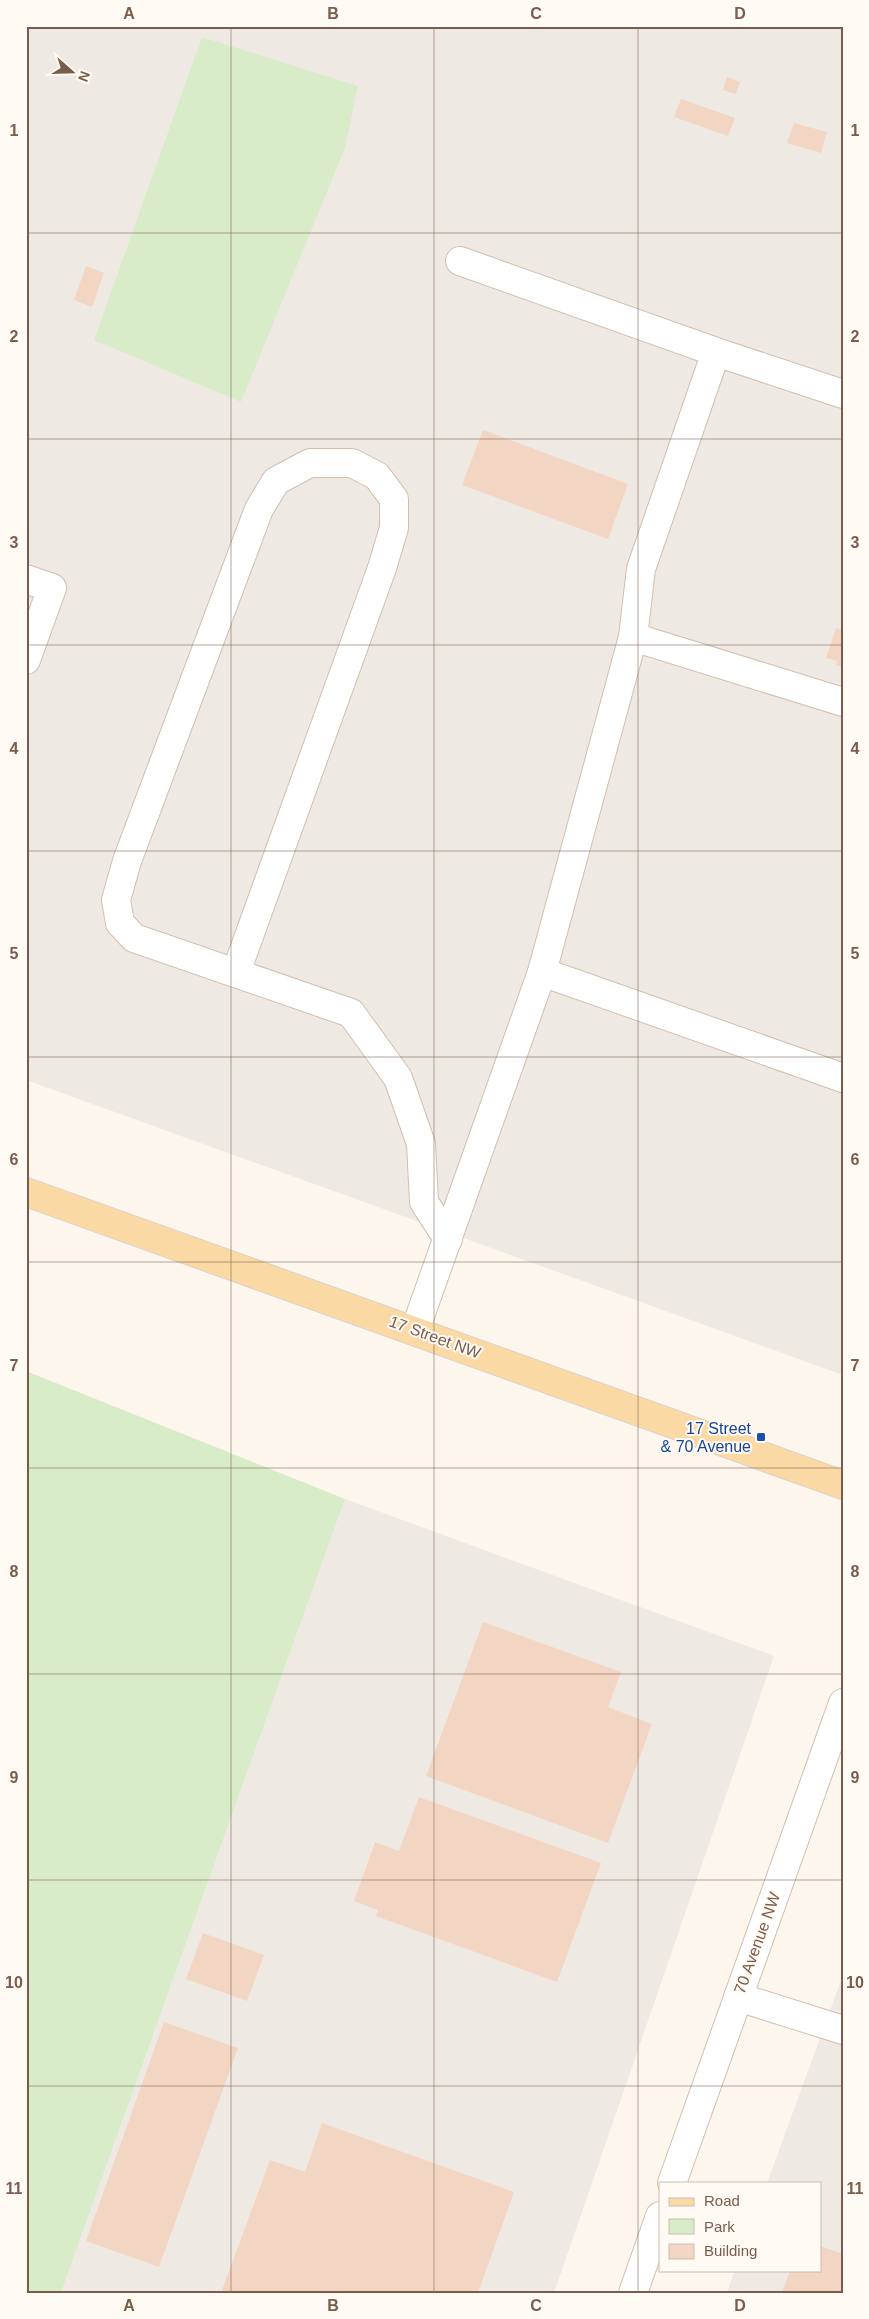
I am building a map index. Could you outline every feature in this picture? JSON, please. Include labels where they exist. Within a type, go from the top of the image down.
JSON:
[{"type":"main road","name":"17 Street NW","points":[[26,1192],[843,1485]]},
{"type":"street","points":[[460,261],[716,352],[843,394]]},
{"type":"street","points":[[415,1330],[542,972],[633,637],[641,569],[716,352]]},
{"type":"street","points":[[236,972],[382,568],[394,528],[394,499],[377,476],[352,463],[310,464],[276,481],[259,509],[127,860],[116,900],[120,923],[134,938],[351,1013],[398,1078],[421,1144],[424,1202],[448,1239]]},
{"type":"street","points":[[26,579],[52,588],[26,660]]},
{"type":"street","points":[[633,637],[843,702]]},
{"type":"street","points":[[542,972],[843,1078]]},
{"type":"street","name":"70 Avenue NW","points":[[672,2182],[843,1703]]},
{"type":"street","points":[[738,1997],[843,2030]]},
{"type":"street","points":[[633,2293],[659,2219]]},
{"type":"shaded area","points":[[26,26],[843,26],[843,1375],[26,1080]]},
{"type":"shaded area","points":[[345,1499],[774,1656],[554,2293],[61,2293]]},
{"type":"shaded area","points":[[843,1975],[843,2293],[727,2293],[734,2272],[822,2272],[822,2182],[767,2182]]},
{"type":"green space","points":[[202,37],[358,86],[345,148],[241,402],[94,340]]},
{"type":"green space","points":[[26,1371],[345,1499],[61,2293],[26,2293]]},
{"type":"building","points":[[727,77],[740,82],[736,94],[723,90]]},
{"type":"building","points":[[681,99],[735,118],[728,136],[674,117]]},
{"type":"building","points":[[794,123],[827,132],[821,153],[787,143]]},
{"type":"building","points":[[86,266],[104,273],[92,307],[74,300]]},
{"type":"building","points":[[483,430],[628,484],[608,539],[462,485]]},
{"type":"building","points":[[836,628],[843,630],[843,667],[836,665],[837,661],[826,658]]},
{"type":"building","points":[[483,1622],[621,1672],[608,1707],[652,1724],[608,1843],[426,1776]]},
{"type":"building","points":[[419,1797],[601,1863],[557,1982],[376,1916],[378,1910],[354,1901],[375,1842],[399,1851]]},
{"type":"building","points":[[203,1933],[264,1955],[247,2001],[186,1979]]},
{"type":"building","points":[[164,2022],[238,2048],[159,2267],[86,2241]]},
{"type":"building","points":[[322,2123],[514,2192],[478,2293],[221,2293],[270,2160],[305,2172]]},
{"type":"building","points":[[822,2247],[843,2254],[843,2293],[782,2293],[789,2272],[822,2272]]},
{"type":"place","name":"17 Street & 70 Avenue","points":[[761,1437]]}]
